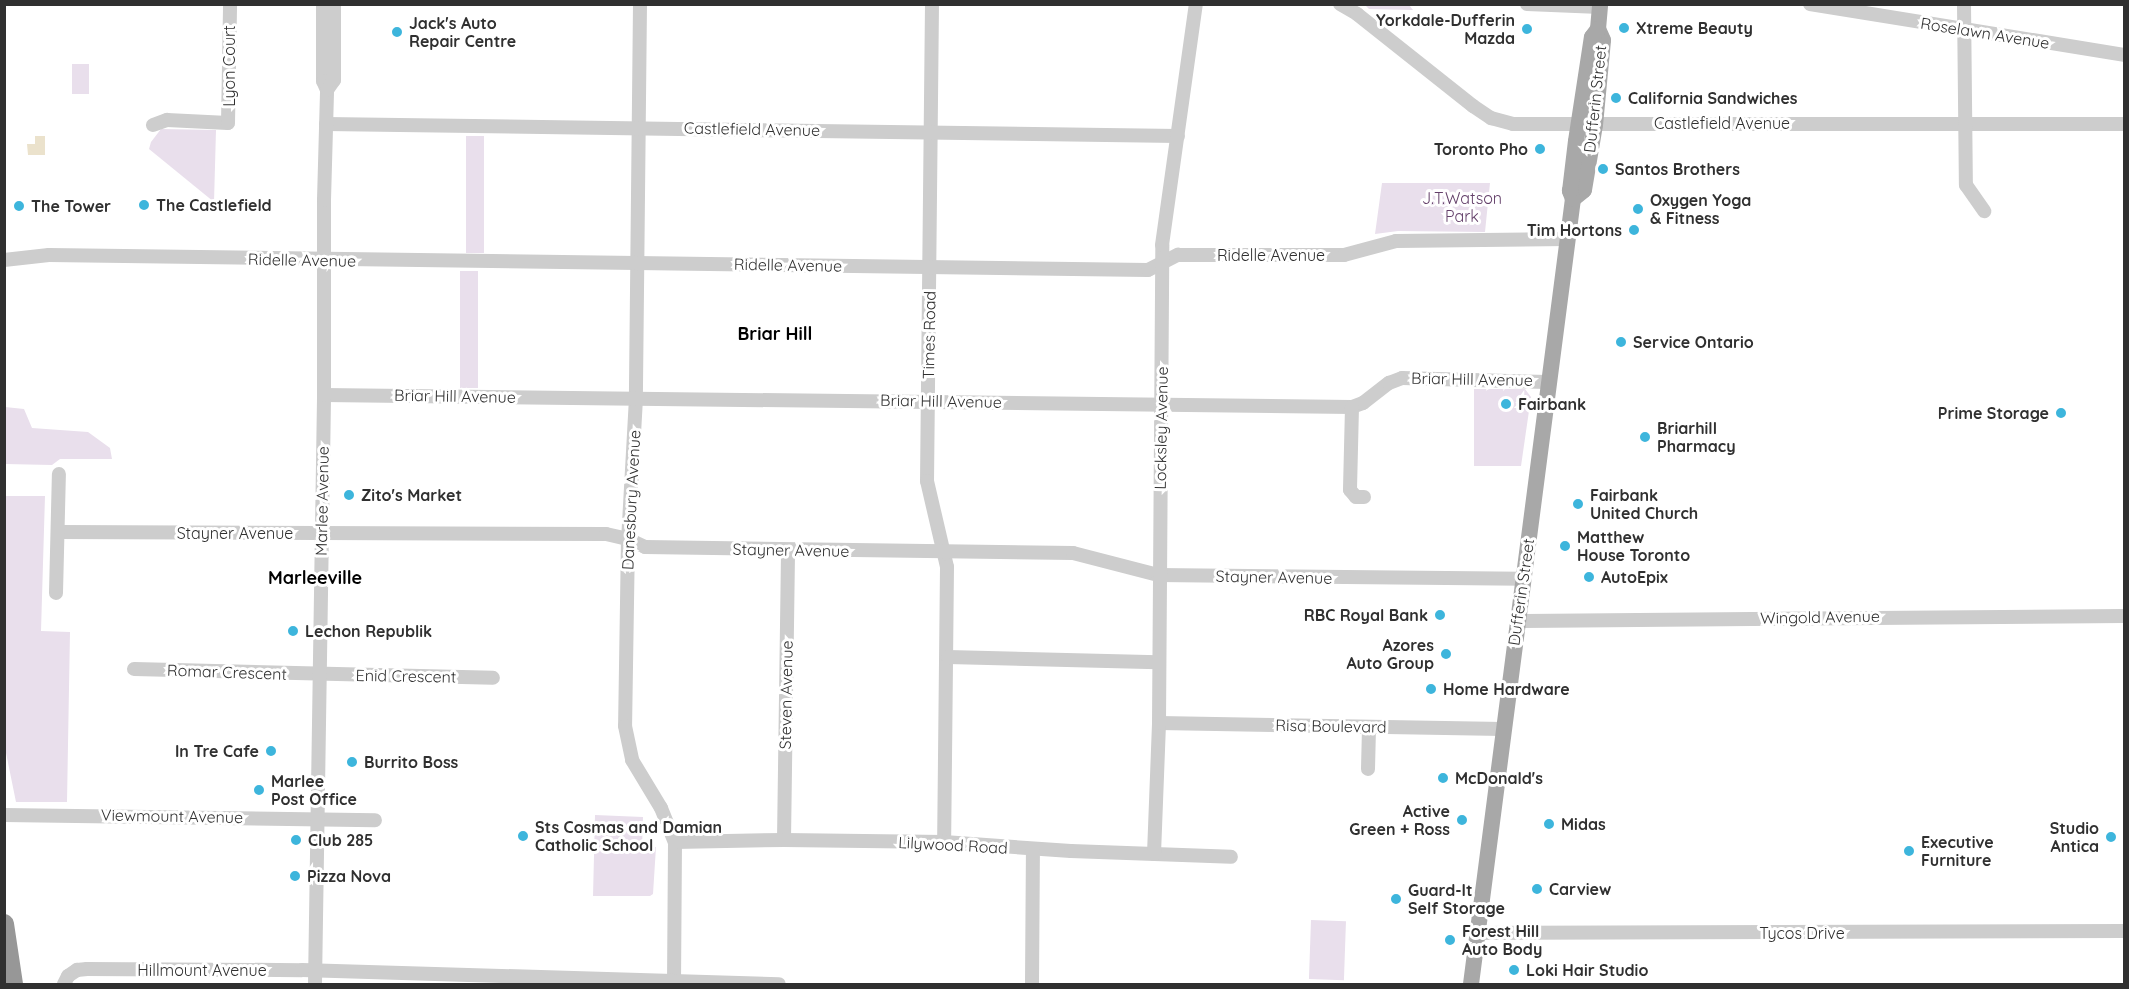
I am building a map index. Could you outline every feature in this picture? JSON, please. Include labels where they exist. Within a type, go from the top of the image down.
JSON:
[{"type":"highway","points":[[4,924],[13,984]]},
{"type":"main road","name":"Dufferin Street","points":[[1472,984],[1516,621],[1573,199],[1570,191],[1587,125],[1592,37],[1598,29],[1600,6]]},
{"type":"street","name":"Lyon Court","points":[[153,125],[167,120],[228,123],[230,4]]},
{"type":"street","name":"Marlee Avenue","points":[[315,978],[327,90],[323,81],[323,4]]},
{"type":"street","name":"Marlee Avenue","points":[[327,90],[334,80],[334,4]]},
{"type":"street","name":"Danesbury Avenue","points":[[640,4],[636,398],[627,539],[626,737],[632,760],[660,808],[675,842],[674,984]]},
{"type":"street","name":"Times Road","points":[[932,4],[927,481],[946,552],[948,657],[944,843]]},
{"type":"street","name":"Locksley Avenue","points":[[1154,854],[1159,723],[1158,574],[1162,245],[1196,4]]},
{"type":"street","name":"Castlefield Avenue","points":[[1340,4],[1357,14],[1491,118],[1513,124],[1587,125],[1678,122],[2124,124]]},
{"type":"street","points":[[1527,4],[1600,6]]},
{"type":"street","name":"Roselawn Avenue","points":[[1810,4],[2124,55]]},
{"type":"street","points":[[1964,4],[1966,185],[1984,211]]},
{"type":"street","name":"Castlefield Avenue","points":[[326,124],[1178,136]]},
{"type":"street","name":"Ridelle Avenue","points":[[4,260],[49,255],[1148,270],[1178,255],[1344,255],[1396,241],[1567,239]]},
{"type":"street","name":"Briar Hill Avenue","points":[[324,395],[929,400],[1352,407],[1389,383],[1402,378],[1549,382]]},
{"type":"street","points":[[1352,407],[1350,490],[1356,497],[1364,497]]},
{"type":"street","points":[[56,593],[59,474]]},
{"type":"street","name":"Stayner Avenue","points":[[58,532],[606,534],[627,539],[645,547],[1073,553],[1158,574],[1522,579]]},
{"type":"street","name":"Steven Avenue","points":[[784,840],[788,550]]},
{"type":"street","name":"Wingold Avenue","points":[[1516,621],[2124,616]]},
{"type":"street","points":[[948,657],[1158,662]]},
{"type":"street","name":"Romar Crescent","points":[[134,669],[319,675]]},
{"type":"street","name":"Enid Crescent","points":[[319,675],[493,678]]},
{"type":"street","name":"Risa Boulevard","points":[[1159,723],[1503,729]]},
{"type":"street","points":[[1368,769],[1369,727]]},
{"type":"street","name":"Viewmount Avenue","points":[[4,815],[375,820]]},
{"type":"street","name":"Lilywood Road","points":[[675,842],[784,840],[944,843],[1231,857]]},
{"type":"street","points":[[1032,984],[1033,849]]},
{"type":"street","name":"Tycos Drive","points":[[1479,933],[2124,931]]},
{"type":"street","name":"Hillmount Avenue","points":[[64,984],[68,976],[77,970],[87,969],[315,978],[779,984]]},
{"type":"green space","points":[[1365,5],[1409,5],[1413,10],[1369,9]]},
{"type":"green space","points":[[72,64],[89,64],[89,94],[72,94]]},
{"type":"green space","points":[[161,129],[216,130],[214,202],[149,149],[151,142]]},
{"type":"green space","points":[[466,136],[484,136],[484,253],[466,253]]},
{"type":"green space","name":"J.T.Watson Park","points":[[1382,183],[1490,183],[1485,232],[1398,231],[1375,234]]},
{"type":"green space","points":[[460,271],[478,271],[478,388],[460,388]]},
{"type":"green space","points":[[1474,389],[1525,389],[1531,397],[1521,466],[1474,466]]},
{"type":"green space","points":[[5,407],[24,409],[32,428],[88,432],[110,448],[112,459],[60,459],[52,465],[5,464]]},
{"type":"green space","points":[[5,496],[45,496],[41,631],[70,632],[67,802],[16,802],[4,743]]},
{"type":"green space","points":[[595,815],[643,817],[642,848],[656,847],[653,894],[650,896],[593,896]]},
{"type":"green space","points":[[1311,920],[1346,921],[1344,980],[1309,979]]},
{"type":"shaded area","points":[[35,136],[45,136],[45,155],[28,155],[27,144],[35,144]]},
{"type":"place","name":"Xtreme Beauty","points":[[1624,28]]},
{"type":"place","name":"Yorkdale-Dufferin Mazda","points":[[1527,29]]},
{"type":"place","name":"Jack's Auto Repair Centre","points":[[397,32]]},
{"type":"place","name":"California Sandwiches","points":[[1616,98]]},
{"type":"place","name":"Toronto Pho","points":[[1540,149]]},
{"type":"place","name":"Santos Brothers","points":[[1603,169]]},
{"type":"place","name":"The Castlefield","points":[[144,205]]},
{"type":"place","name":"The Tower","points":[[19,206]]},
{"type":"place","name":"Oxygen Yoga & Fitness","points":[[1638,209]]},
{"type":"place","name":"Tim Hortons","points":[[1634,230]]},
{"type":"place","name":"Service Ontario","points":[[1621,342]]},
{"type":"place","name":"Fairbank","points":[[1506,404]]},
{"type":"place","name":"Prime Storage","points":[[2061,413]]},
{"type":"place","name":"Briarhill Pharmacy","points":[[1645,437]]},
{"type":"place","name":"Zito's Market","points":[[349,495]]},
{"type":"place","name":"Fairbank United Church","points":[[1578,504]]},
{"type":"place","name":"Matthew House Toronto","points":[[1565,546]]},
{"type":"place","name":"AutoEpix","points":[[1589,577]]},
{"type":"place","name":"RBC Royal Bank","points":[[1440,615]]},
{"type":"place","name":"Lechon Republik","points":[[293,631]]},
{"type":"place","name":"Azores Auto Group","points":[[1446,654]]},
{"type":"place","name":"Home Hardware","points":[[1431,689]]},
{"type":"place","name":"In Tre Cafe","points":[[271,751]]},
{"type":"place","name":"Burrito Boss","points":[[352,762]]},
{"type":"place","name":"McDonald's","points":[[1443,778]]},
{"type":"place","name":"Marlee Post Office","points":[[259,790]]},
{"type":"place","name":"Active Green + Ross","points":[[1462,820]]},
{"type":"place","name":"Midas","points":[[1549,824]]},
{"type":"place","name":"Sts Cosmas and Damian Catholic School","points":[[523,836]]},
{"type":"place","name":"Studio Antica","points":[[2111,837]]},
{"type":"place","name":"Club 285","points":[[296,840]]},
{"type":"place","name":"Executive Furniture","points":[[1909,851]]},
{"type":"place","name":"Pizza Nova","points":[[295,876]]},
{"type":"place","name":"Carview","points":[[1537,889]]},
{"type":"place","name":"Guard-It Self Storage","points":[[1396,899]]},
{"type":"place","name":"Forest Hill Auto Body","points":[[1450,940]]},
{"type":"place","name":"Loki Hair Studio","points":[[1514,970]]},
{"type":"district","name":"Briar Hill","points":[[775,334]]},
{"type":"district","name":"Marleeville","points":[[315,578]]}]
